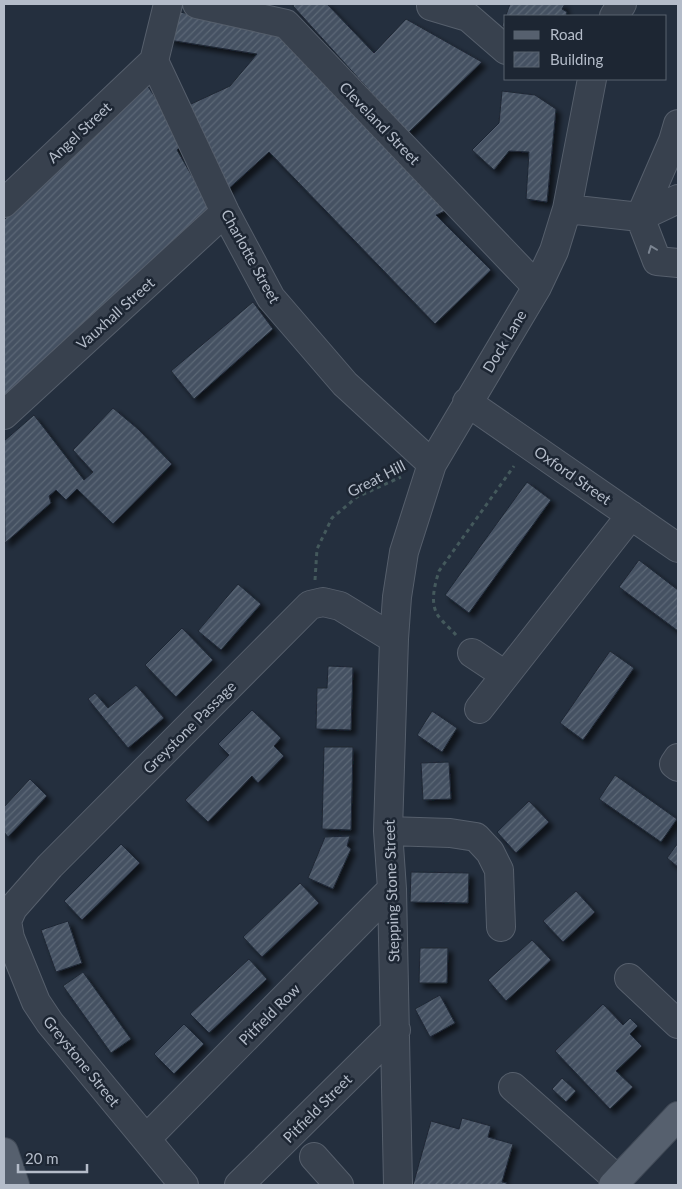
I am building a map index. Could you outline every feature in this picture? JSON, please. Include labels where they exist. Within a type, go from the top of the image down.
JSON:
[{"type":"main road","points":[[615,1183],[678,1116]]},
{"type":"main road","points":[[4,1152],[15,1185]]},
{"type":"main road","points":[[4,1165],[15,1185]]},
{"type":"street","points":[[154,61],[168,4]]},
{"type":"street","name":"Cleveland Street","points":[[197,4],[278,13],[286,24],[537,287]]},
{"type":"street","points":[[615,15],[622,4]]},
{"type":"street","points":[[431,6],[468,17],[504,48]]},
{"type":"street","name":"Angel Street","points":[[4,203],[154,61]]},
{"type":"street","name":"Charlotte Street","points":[[154,61],[225,212],[270,298],[345,384],[432,464]]},
{"type":"street","name":"Dock Lane","points":[[397,597],[404,552],[432,464],[467,402],[537,287],[554,251],[568,209],[592,80]]},
{"type":"street","points":[[678,124],[673,141],[640,217],[657,261],[678,263]]},
{"type":"street","points":[[568,209],[640,217],[678,199]]},
{"type":"street","name":"Vauxhall Street","points":[[4,415],[225,212]]},
{"type":"street","name":"Oxford Street","points":[[467,402],[678,548]]},
{"type":"street","points":[[479,709],[631,515]]},
{"type":"street","name":"Stepping Stone Street","points":[[397,597],[388,831],[392,889],[396,1030],[398,1185]]},
{"type":"street","points":[[323,602],[340,606],[394,640]]},
{"type":"street","name":"Greystone Passage","points":[[7,921],[13,908],[50,866],[310,606],[323,602]]},
{"type":"street","points":[[472,653],[505,675]]},
{"type":"street","points":[[678,758],[674,764],[678,767]]},
{"type":"street","points":[[388,831],[450,833],[476,837],[490,852],[499,870],[501,927]]},
{"type":"street","name":"Pitfield Row","points":[[146,1139],[392,889]]},
{"type":"street","name":"Greystone Street","points":[[7,921],[10,938],[36,1002],[50,1024],[184,1185]]},
{"type":"street","points":[[629,978],[678,1024]]},
{"type":"street","name":"Pitfield Street","points":[[243,1184],[396,1030]]},
{"type":"street","points":[[513,1087],[615,1183]]},
{"type":"street","points":[[314,1157],[339,1185]]},
{"type":"path","points":[[472,653],[437,614],[434,588],[439,571],[529,445]]},
{"type":"path","name":"Great Hill","points":[[323,602],[314,578],[317,549],[332,518],[357,497],[432,464]]},
{"type":"building","points":[[294,4],[327,4],[374,53],[406,19],[482,62],[408,133],[293,6]]},
{"type":"building","points":[[510,4],[565,4],[562,9],[567,12],[566,15],[506,15]]},
{"type":"building","points":[[175,11],[286,33],[445,211],[436,215],[491,270],[435,324],[269,152],[224,193],[178,110],[230,86],[257,54],[169,40]]},
{"type":"building","points":[[147,85],[185,142],[177,150],[210,207],[4,400],[4,220]]},
{"type":"building","points":[[502,91],[535,95],[556,109],[547,202],[526,199],[529,152],[509,151],[494,170],[472,150],[499,123]]},
{"type":"building","points":[[253,302],[273,329],[194,399],[171,371]]},
{"type":"building","points":[[113,408],[138,429],[172,464],[113,524],[77,489],[66,500],[56,490],[49,496],[51,503],[5,543],[4,441],[34,415],[84,480],[93,472],[73,450]]},
{"type":"building","points":[[527,482],[551,500],[469,613],[445,595]]},
{"type":"building","points":[[639,560],[678,590],[678,631],[619,587]]},
{"type":"building","points":[[238,584],[261,604],[221,650],[198,631]]},
{"type":"building","points":[[182,628],[213,660],[176,697],[145,665]]},
{"type":"building","points":[[610,651],[634,668],[583,740],[560,723]]},
{"type":"building","points":[[328,666],[353,667],[351,730],[316,729],[317,688],[327,688]]},
{"type":"building","points":[[136,685],[164,718],[128,748],[88,699],[95,693],[108,708]]},
{"type":"building","points":[[252,710],[281,738],[274,746],[284,756],[258,783],[252,776],[208,822],[185,800],[229,755],[218,744]]},
{"type":"building","points":[[432,711],[457,728],[442,752],[417,735]]},
{"type":"building","points":[[324,747],[353,747],[351,830],[322,829]]},
{"type":"building","points":[[449,762],[451,799],[423,800],[421,763]]},
{"type":"building","points":[[615,775],[677,819],[661,842],[599,799]]},
{"type":"building","points":[[30,779],[47,796],[8,837],[4,832],[4,807]]},
{"type":"building","points":[[529,801],[549,822],[516,853],[497,832]]},
{"type":"building","points":[[350,836],[347,846],[351,849],[333,889],[308,878],[325,837]]},
{"type":"building","points":[[678,843],[678,867],[667,858]]},
{"type":"building","points":[[121,844],[140,863],[82,920],[64,901]]},
{"type":"building","points":[[411,872],[469,873],[468,903],[410,902]]},
{"type":"building","points":[[300,883],[319,903],[262,957],[243,937]]},
{"type":"building","points":[[576,891],[595,912],[563,942],[543,921]]},
{"type":"building","points":[[68,921],[82,963],[56,972],[41,930]]},
{"type":"building","points":[[532,940],[551,960],[506,1001],[488,980]]},
{"type":"building","points":[[420,948],[448,948],[447,983],[419,983]]},
{"type":"building","points":[[249,959],[267,979],[209,1033],[190,1014]]},
{"type":"building","points":[[83,972],[131,1039],[111,1053],[63,986]]},
{"type":"building","points":[[440,995],[455,1023],[430,1037],[415,1009]]},
{"type":"building","points":[[603,1004],[623,1025],[630,1018],[638,1026],[630,1034],[642,1046],[616,1071],[633,1087],[610,1109],[555,1051]]},
{"type":"building","points":[[184,1024],[204,1044],[174,1074],[154,1054]]},
{"type":"building","points":[[562,1078],[576,1091],[566,1102],[552,1089]]},
{"type":"building","points":[[462,1118],[491,1126],[488,1137],[513,1144],[502,1182],[507,1183],[506,1185],[413,1185],[431,1121],[459,1129]]}]
